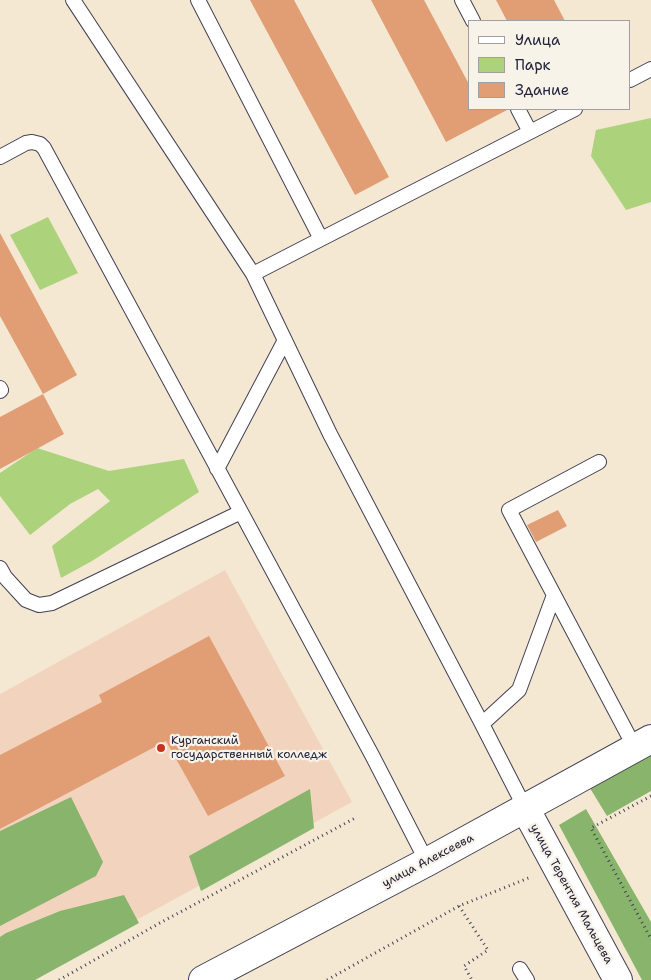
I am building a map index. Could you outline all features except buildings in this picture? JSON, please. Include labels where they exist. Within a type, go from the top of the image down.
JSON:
[{"type":"street","name":"улица Алексеева","points":[[203,980],[427,862],[643,743]]},
{"type":"street","name":"улица Терентия Мальцева","points":[[525,808],[618,980]]},
{"type":"lane","points":[[73,0],[253,274],[330,434],[525,808]]},
{"type":"lane","points":[[198,0],[322,239]]},
{"type":"lane","points":[[462,0],[472,20]]},
{"type":"lane","points":[[631,79],[651,69]]},
{"type":"lane","points":[[519,110],[530,132]]},
{"type":"lane","points":[[253,274],[573,110]]},
{"type":"lane","points":[[0,157],[26,143],[40,144],[44,148],[241,512],[427,862]]},
{"type":"lane","points":[[217,469],[285,340]]},
{"type":"lane","points":[[599,462],[509,510],[554,595],[643,743]]},
{"type":"lane","points":[[0,568],[5,577],[26,600],[39,605],[52,603],[241,512]]},
{"type":"lane","points":[[482,724],[519,690],[554,595]]},
{"type":"path","points":[[651,796],[591,828],[651,940]]},
{"type":"path","points":[[59,980],[356,817]]},
{"type":"path","points":[[327,980],[459,906],[531,877]]},
{"type":"path","points":[[459,906],[488,950],[464,966],[472,980]]},
{"type":"shaded area","name":"Курганский государственный колледж","points":[[225,570],[352,802],[27,980],[0,980],[0,694]]},
{"type":"green space","points":[[651,118],[651,202],[626,210],[591,156],[596,130]]},
{"type":"green space","points":[[48,217],[78,273],[40,290],[10,235]]},
{"type":"green space","points":[[37,448],[109,471],[184,459],[199,492],[92,561],[61,578],[52,546],[110,501],[98,489],[70,504],[30,535],[0,496],[0,473]]},
{"type":"green space","points":[[651,750],[651,791],[607,816],[585,780]]},
{"type":"green space","points":[[310,789],[314,828],[201,891],[189,856]]},
{"type":"green space","points":[[71,797],[103,862],[96,876],[0,926],[0,831]]},
{"type":"green space","points":[[586,809],[651,922],[651,980],[642,980],[559,825]]},
{"type":"green space","points":[[124,895],[139,923],[35,980],[0,980],[0,937],[60,911]]},
{"type":"place","name":"Курганский государственный колледж","points":[[161,748]]}]
